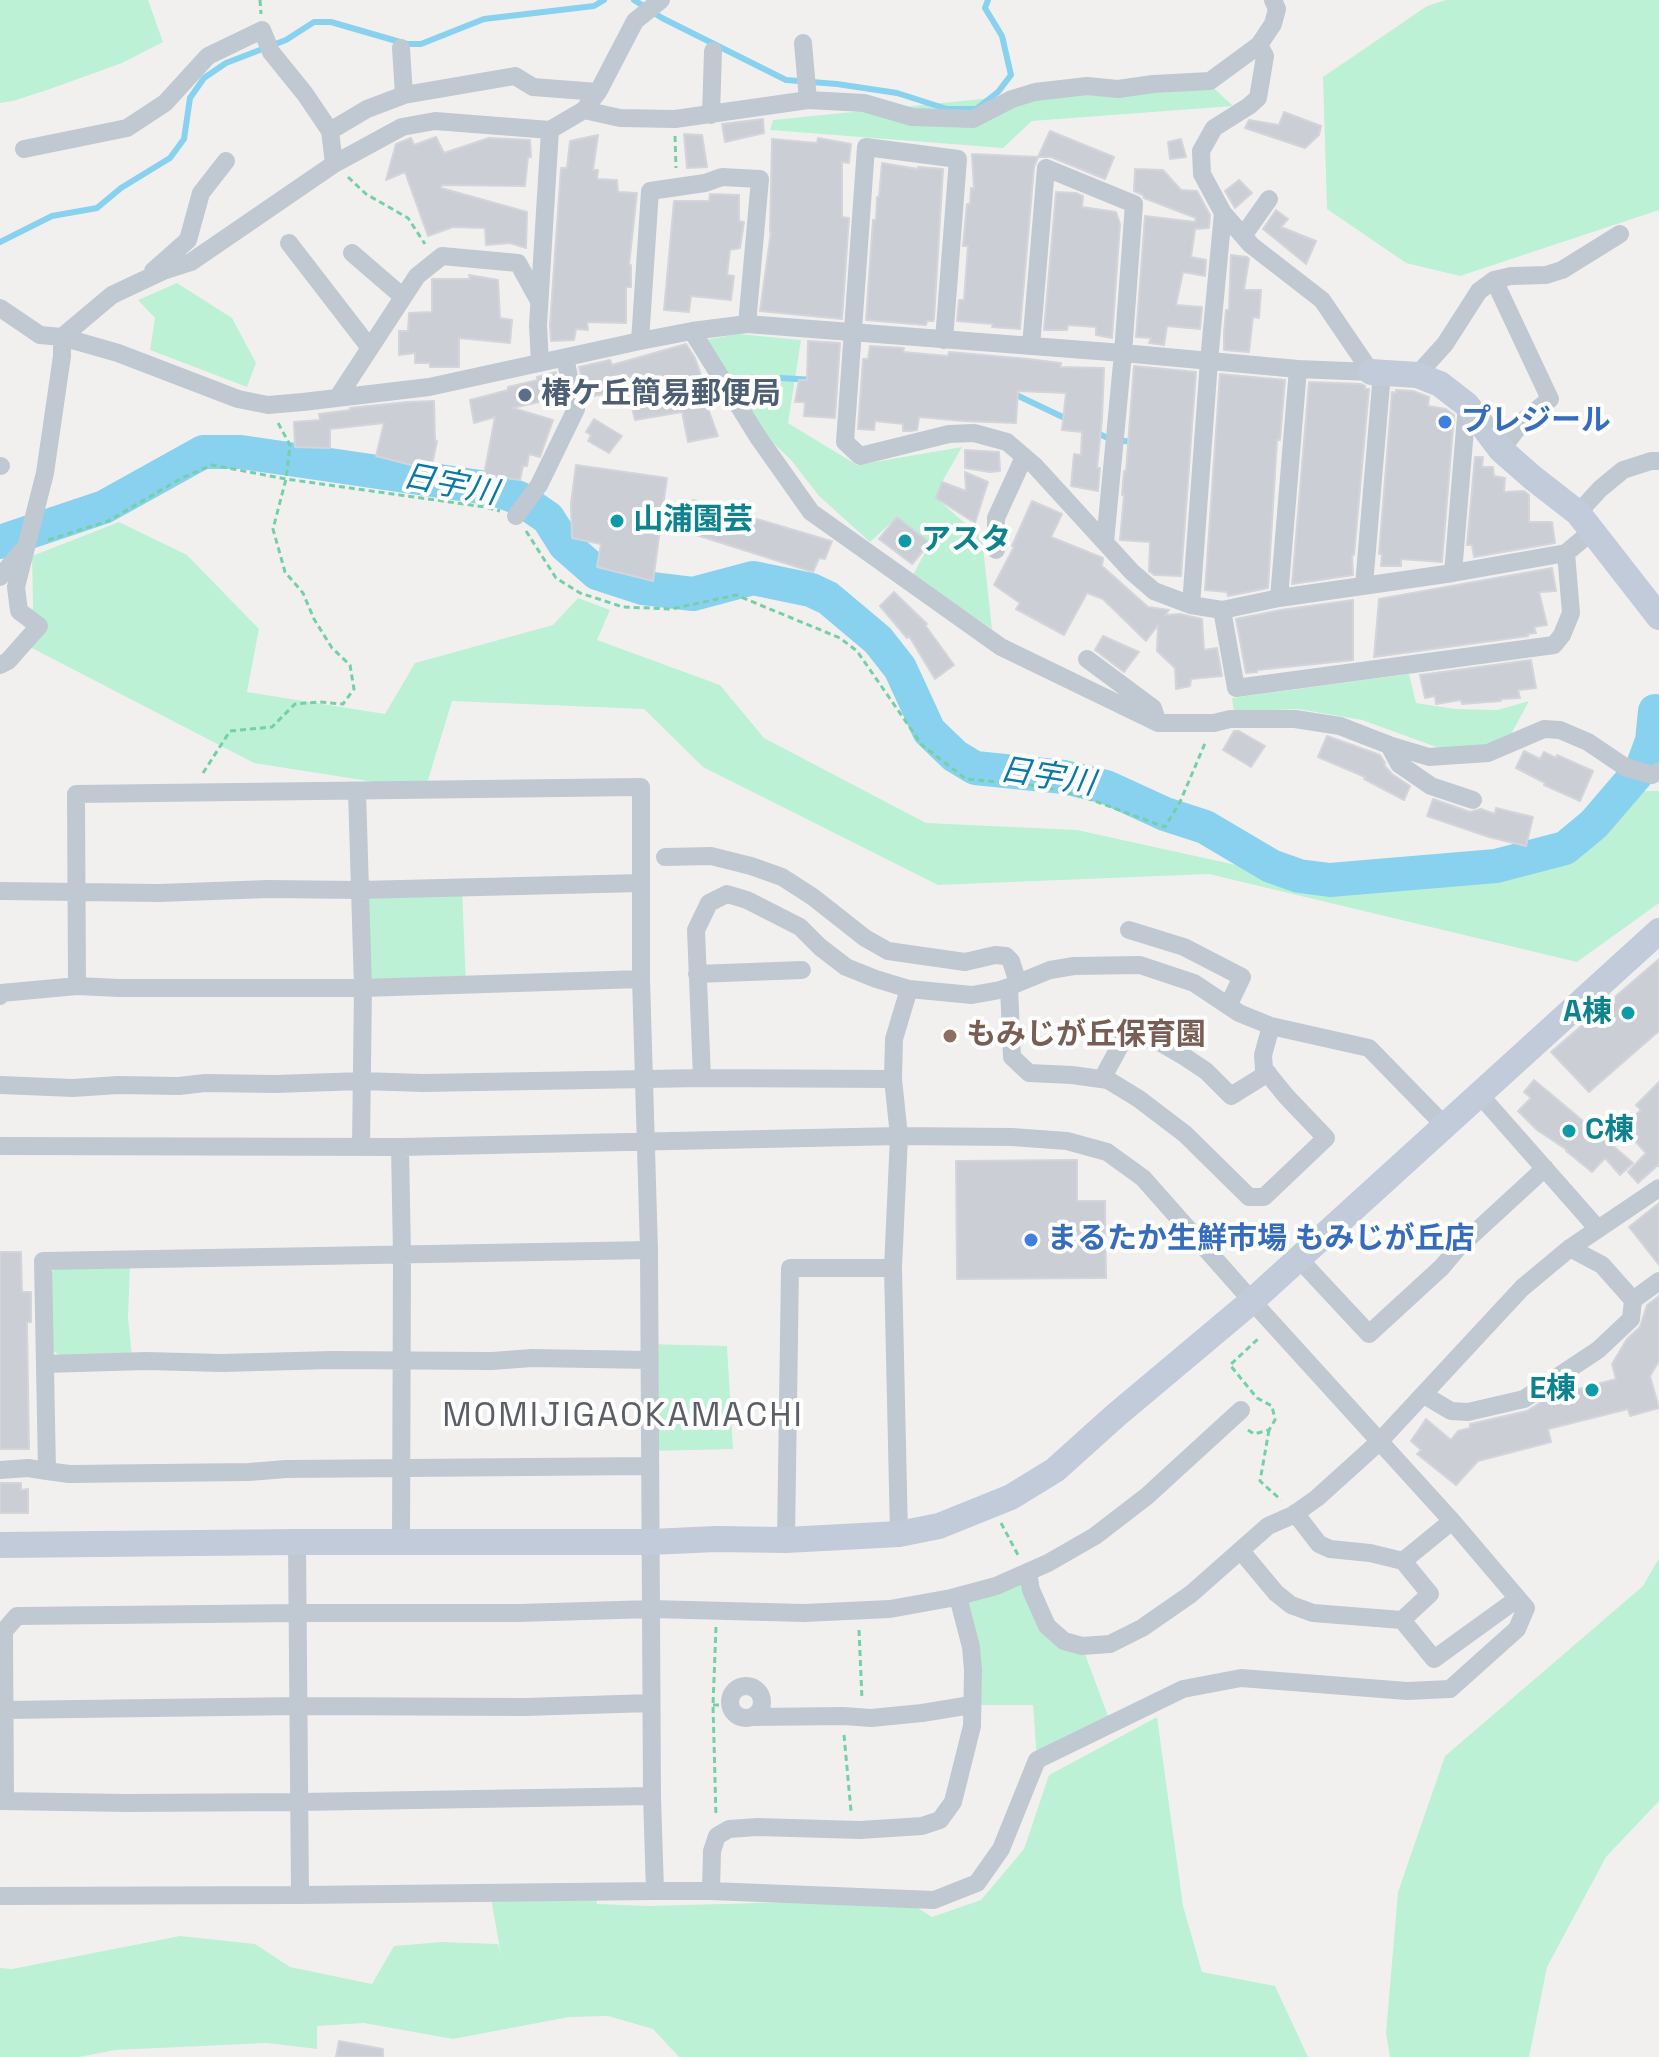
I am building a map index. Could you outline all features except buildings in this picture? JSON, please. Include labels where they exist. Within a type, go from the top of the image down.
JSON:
[{"type":"street","points":[[584,110],[620,118],[675,119],[808,97],[864,103],[912,117],[973,119],[1012,99],[1035,92],[1087,86],[1118,89],[1210,81],[1259,45],[1273,24],[1277,9],[1273,0]]},
{"type":"street","points":[[0,665],[8,661],[39,626],[19,611],[16,587],[45,473],[62,337],[112,295],[163,271],[191,262],[334,164],[402,127],[435,121],[550,130],[584,110],[598,92],[635,21],[660,1]]},
{"type":"street","points":[[24,149],[127,128],[165,103],[208,56],[262,30],[268,46],[330,131],[334,164]]},
{"type":"street","points":[[803,43],[808,97]]},
{"type":"street","points":[[1259,45],[1265,56],[1258,98],[1214,128],[1201,151],[1202,174],[1223,213],[1243,236],[1322,300],[1377,373],[1376,458],[1364,585]]},
{"type":"street","points":[[401,48],[404,95]]},
{"type":"street","points":[[711,115],[713,51]]},
{"type":"street","points":[[330,131],[367,109],[404,95],[515,76],[533,87],[598,92]]},
{"type":"street","points":[[540,363],[539,301],[550,130]]},
{"type":"street","points":[[944,340],[958,159],[866,147],[845,442],[860,456],[949,434],[974,433],[1007,442],[1035,466],[1132,572],[1154,591],[1191,605],[1222,610],[1279,598],[1566,553]]},
{"type":"street","points":[[142,281],[188,240],[201,193],[226,161]]},
{"type":"street","points":[[1031,346],[1046,168],[1134,204],[1105,542]]},
{"type":"street","points":[[640,341],[650,191],[705,183],[722,177],[760,179],[747,324]]},
{"type":"street","points":[[1243,236],[1269,199]]},
{"type":"street","points":[[1191,605],[1223,213]]},
{"type":"street","points":[[1417,375],[1445,344],[1479,291],[1494,280],[1546,275],[1562,270],[1620,234]]},
{"type":"street","points":[[289,243],[370,348]]},
{"type":"street","points":[[352,253],[403,297]]},
{"type":"street","points":[[338,397],[417,276],[442,256],[518,263],[539,301]]},
{"type":"street","points":[[1494,280],[1550,399],[1523,421],[1501,450]]},
{"type":"street","points":[[0,308],[40,335],[62,337],[118,353],[238,399],[268,405],[429,387],[640,341],[747,324],[1298,369],[1417,375],[1440,384],[1467,405],[1501,450],[1584,522],[1659,617]]},
{"type":"street","points":[[692,331],[758,437],[811,512],[1001,647],[1158,723],[1295,719],[1340,726],[1429,757],[1488,753],[1544,729],[1560,730],[1588,742],[1625,767],[1656,773]]},
{"type":"street","points":[[516,516],[539,485],[576,409],[565,358]]},
{"type":"street","points":[[1279,598],[1298,369]]},
{"type":"street","points":[[1453,573],[1467,405]]},
{"type":"street","points":[[996,550],[996,518],[1024,457]]},
{"type":"street","points":[[1222,610],[1236,688],[1554,645],[1571,613],[1566,553],[1600,489],[1623,470],[1659,461]]},
{"type":"street","points":[[0,577],[25,547]]},
{"type":"street","points":[[1087,659],[1153,708],[1158,723]]},
{"type":"street","points":[[1389,745],[1399,764],[1431,786],[1473,800]]},
{"type":"street","points":[[77,986],[76,794],[641,787],[641,979],[649,1250],[655,1891]]},
{"type":"street","points":[[357,791],[363,988],[361,1146]]},
{"type":"street","points":[[665,857],[711,856],[782,877],[888,951],[965,962],[995,955],[1006,956],[1011,961],[1013,985],[1012,1057],[1029,1073],[1108,1080],[1185,1134],[1249,1197],[1264,1197],[1326,1138],[1264,1069],[1263,1055],[1271,1026]]},
{"type":"street","points":[[727,894],[732,861]]},
{"type":"street","points":[[0,891],[159,893],[641,883]]},
{"type":"street","points":[[702,1078],[696,930],[709,903],[727,894],[747,900],[800,927],[846,967],[909,989],[972,995],[1000,990],[1050,970],[1074,966],[1140,965],[1194,983],[1239,1013],[1271,1026],[1369,1048],[1445,1126]]},
{"type":"street","points":[[1129,930],[1184,947],[1242,977],[1228,1006]]},
{"type":"street","points":[[0,1545],[786,1540],[899,1534],[939,1526],[1011,1497],[1055,1470],[1252,1301],[1659,931]]},
{"type":"street","points":[[854,970],[872,942]]},
{"type":"street","points":[[697,974],[802,970]]},
{"type":"street","points":[[0,996],[1,993],[77,986],[363,988],[641,979]]},
{"type":"street","points":[[899,1534],[893,1268],[899,1136],[893,1079],[894,1039],[909,989]]},
{"type":"street","points":[[1102,1079],[1127,1033],[1161,1043],[1185,1057],[1206,1071],[1231,1096],[1268,1073]]},
{"type":"street","points":[[0,1085],[73,1088],[362,1081],[893,1079]]},
{"type":"street","points":[[1479,1094],[1598,1229]]},
{"type":"street","points":[[0,1146],[400,1147],[899,1136],[1067,1141],[1107,1152],[1143,1178],[1452,1521],[1526,1608],[1517,1629],[1450,1689],[1407,1691],[1241,1678],[1183,1689],[1037,1760],[1001,1849],[977,1883],[934,1900],[711,1891],[0,1896]]},
{"type":"street","points":[[400,1147],[401,1543]]},
{"type":"street","points":[[1299,1259],[1369,1334],[1545,1168]]},
{"type":"street","points":[[1028,1573],[1031,1590],[1047,1626],[1064,1641],[1082,1646],[1110,1644],[1142,1628],[1191,1594],[1268,1526],[1317,1498],[1379,1442],[1522,1288],[1570,1248],[1659,1188]]},
{"type":"street","points":[[1424,1395],[1451,1411],[1468,1412],[1524,1399],[1598,1350],[1631,1319],[1633,1300],[1602,1265],[1570,1248]]},
{"type":"street","points":[[47,1471],[43,1261],[649,1250]]},
{"type":"street","points":[[786,1540],[790,1268],[893,1268]]},
{"type":"street","points":[[1633,1300],[1659,1281]]},
{"type":"street","points":[[45,1364],[492,1361],[532,1358],[649,1360]]},
{"type":"street","points":[[652,1796],[300,1802],[3,1800],[4,1631],[17,1616],[504,1614],[651,1609],[804,1613],[890,1609],[958,1597],[1028,1573],[1095,1536],[1147,1496],[1241,1410]]},
{"type":"street","points":[[0,1470],[28,1468],[69,1474],[650,1466]]},
{"type":"street","points":[[1295,1513],[1319,1544],[1330,1549],[1370,1553],[1403,1561],[1430,1594],[1402,1620]]},
{"type":"street","points":[[1403,1561],[1452,1521]]},
{"type":"street","points":[[297,1542],[300,1895]]},
{"type":"street","points":[[1241,1551],[1276,1593],[1291,1605],[1313,1613],[1402,1620],[1434,1659],[1517,1599]]},
{"type":"street","points":[[711,1891],[712,1851],[717,1836],[729,1829],[852,1830],[922,1826],[940,1820],[953,1802],[972,1726],[971,1647],[958,1597]]},
{"type":"street","points":[[753,1717],[761,1707],[761,1695],[751,1687],[739,1686],[721,1705],[736,1716],[753,1717],[863,1717],[922,1713],[971,1705]]},
{"type":"street","points":[[5,1710],[525,1707],[651,1703]]},
{"type":"path","points":[[675,119],[677,188]]},
{"type":"path","points":[[334,164],[366,194],[408,218],[435,261]]},
{"type":"path","points":[[190,793],[230,731],[272,727],[295,704],[343,704],[354,689],[350,665],[332,648],[303,593],[285,572],[273,529],[286,479],[290,445],[268,405]]},
{"type":"path","points":[[25,547],[108,521],[182,478],[212,465],[286,479],[485,507],[516,516],[556,578],[580,593],[623,607],[671,609],[736,595],[840,638],[857,651],[922,745],[966,779],[1040,786],[1084,797],[1165,827],[1180,802],[1214,723]]},
{"type":"path","points":[[1274,1324],[1230,1365],[1257,1398],[1272,1406],[1275,1420],[1269,1430],[1260,1481],[1295,1513]]},
{"type":"path","points":[[1257,1398],[1247,1400],[1241,1410],[1241,1424],[1254,1434],[1269,1430]]},
{"type":"path","points":[[992,1505],[1028,1573]]},
{"type":"path","points":[[858,1610],[863,1717]]},
{"type":"path","points":[[717,1612],[721,1705],[717,1836]]},
{"type":"path","points":[[843,1716],[852,1830]]},
{"type":"green space","points":[[0,0],[148,0],[163,42],[122,63],[0,103]]},
{"type":"green space","points":[[1446,0],[1659,0],[1659,210],[1460,276],[1406,263],[1327,209],[1323,77],[1427,6]]},
{"type":"green space","points":[[1202,77],[1233,106],[1032,121],[1003,148],[770,130],[773,120]]},
{"type":"green space","points":[[177,283],[232,318],[256,363],[247,387],[150,350],[155,318],[138,300]]},
{"type":"green space","points":[[739,334],[801,340],[788,423],[857,465],[962,447],[936,498],[982,538],[992,629],[913,575],[930,543],[897,517],[870,542],[819,496],[791,460],[765,435],[704,340]]},
{"type":"green space","points":[[119,522],[187,555],[259,629],[247,692],[385,714],[415,663],[553,625],[578,598],[610,610],[597,640],[720,685],[764,738],[926,823],[1077,830],[1350,890],[1561,864],[1644,791],[1659,791],[1659,903],[1577,962],[1209,874],[938,885],[703,767],[644,709],[452,701],[425,790],[254,763],[28,646],[33,606],[32,556]]},
{"type":"green space","points":[[1409,674],[1416,703],[1455,709],[1497,710],[1529,701],[1510,736],[1484,747],[1439,748],[1362,720],[1298,709],[1234,712],[1232,698]]},
{"type":"green space","points":[[462,888],[466,985],[363,988],[360,890]]},
{"type":"green space","points":[[130,1264],[128,1318],[132,1357],[60,1356],[51,1349],[49,1279],[54,1269]]},
{"type":"green space","points":[[649,1344],[727,1346],[733,1449],[650,1451]]},
{"type":"green space","points":[[1659,1558],[1659,1801],[1606,1857],[1547,1967],[1529,2057],[1390,2057],[1386,2033],[1398,1892],[1445,1756],[1643,1586]]},
{"type":"green space","points":[[1028,1573],[1044,1619],[1082,1646],[1111,1724],[1037,1760],[1033,1705],[971,1705],[958,1597]]},
{"type":"green space","points":[[1157,1717],[1183,1906],[1202,1972],[1275,1986],[1308,2057],[679,2057],[653,2029],[608,2016],[569,2017],[453,2039],[364,2023],[317,2026],[317,2049],[267,2043],[115,2050],[79,2057],[0,2057],[0,1968],[12,1969],[180,1936],[255,1944],[290,1967],[372,1984],[394,1946],[442,1942],[498,1944],[501,1955],[490,1893],[595,1892],[597,1904],[650,1906],[904,1899],[932,1917],[981,1900],[1024,1849],[1049,1775]]},
{"type":"waterway","name":"日宇川","points":[[0,242],[52,216],[97,208],[121,188],[170,158],[184,139],[190,98],[204,78],[226,63],[286,40],[314,22],[331,22],[407,44],[421,44],[484,19],[594,6],[604,0]]},
{"type":"waterway","name":"日宇川","points":[[634,0],[662,18],[786,80],[897,93],[947,109],[976,109],[998,92],[1011,75],[1002,36],[985,8],[988,0]]},
{"type":"waterway","points":[[781,378],[815,380]]},
{"type":"waterway","points":[[1010,392],[1069,420]]},
{"type":"waterway","points":[[1093,431],[1112,440],[1136,442]]},
{"type":"waterway","name":"日宇川","points":[[0,542],[104,507],[203,452],[241,452],[494,489],[519,498],[548,518],[565,545],[597,573],[643,588],[693,594],[753,578],[811,590],[828,598],[878,640],[900,668],[929,731],[955,756],[975,768],[1064,777],[1106,787],[1165,814],[1205,827],[1271,866],[1299,876],[1330,880],[1496,866],[1565,848],[1594,824],[1642,768],[1652,741],[1655,711]]},
{"type":"place","name":"椿ケ丘簡易郵便局","points":[[525,395]]},
{"type":"place","name":"プレジール","points":[[1445,422]]},
{"type":"place","name":"山浦園芸","points":[[617,521]]},
{"type":"place","name":"アスタ","points":[[905,541]]},
{"type":"place","name":"A棟","points":[[1628,1013]]},
{"type":"place","name":"もみじが丘保育園","points":[[950,1036]]},
{"type":"place","name":"C棟","points":[[1569,1131]]},
{"type":"place","name":"まるたか生鮮市場 もみじが丘店","points":[[1031,1240]]},
{"type":"place","name":"E棟","points":[[1592,1390]]},
{"type":"district","name":"MOMIJIGAOKAMACHI","points":[[623,1417]]}]
